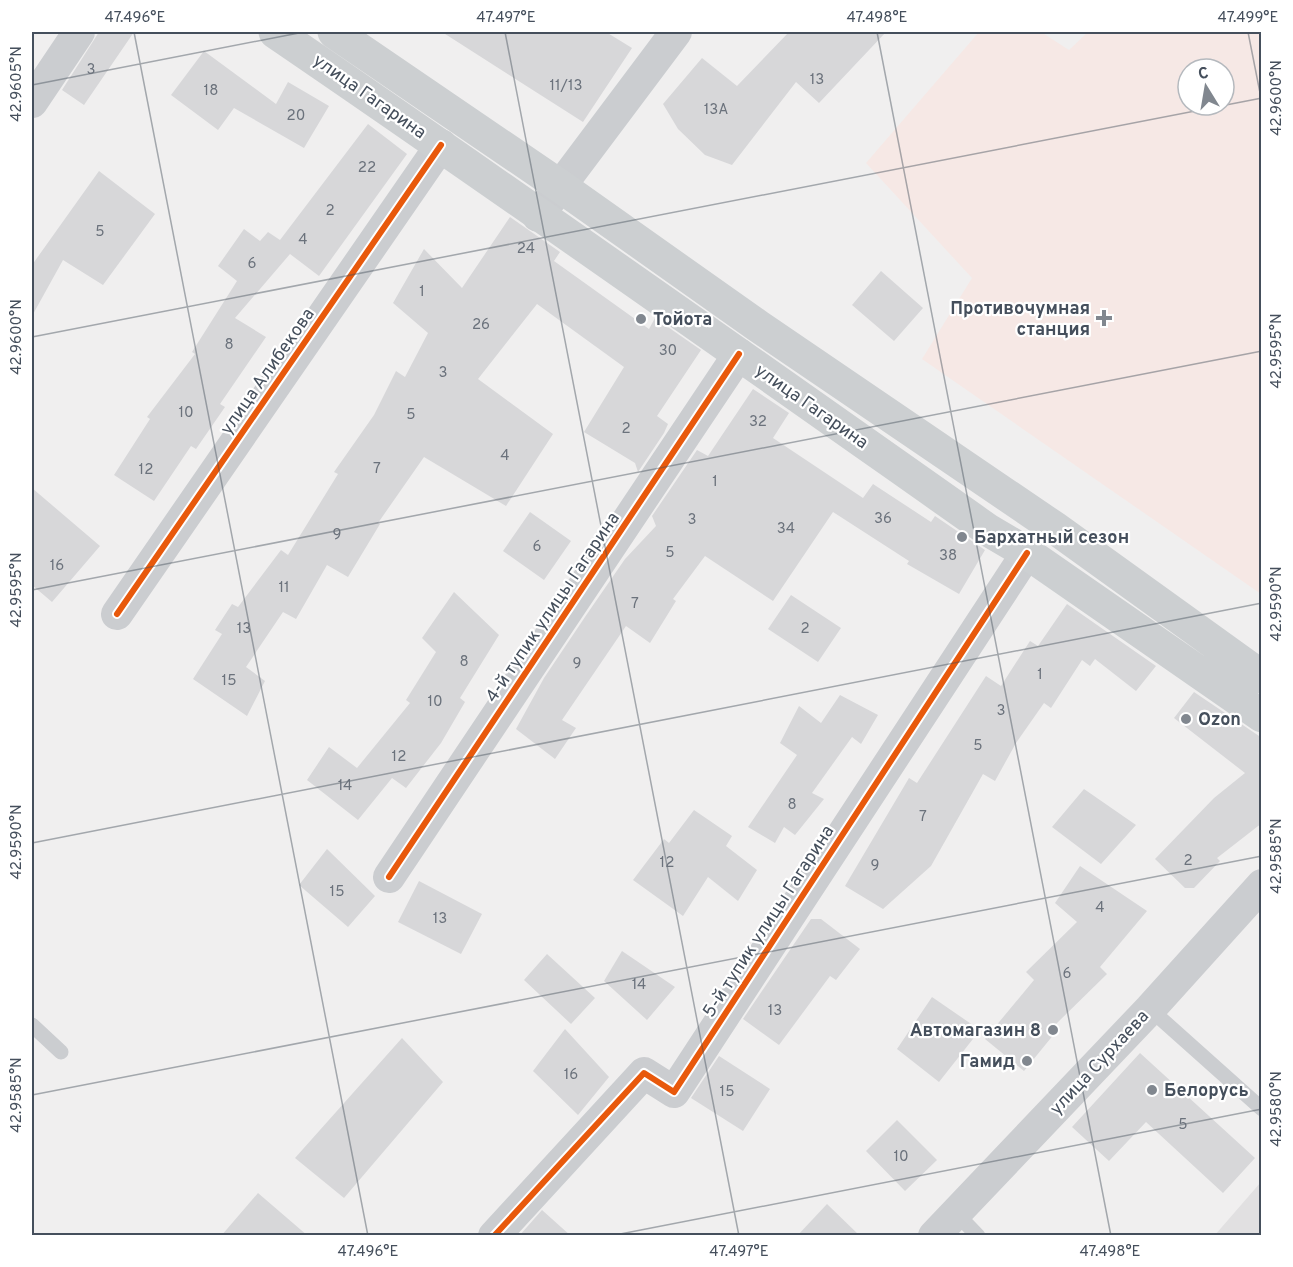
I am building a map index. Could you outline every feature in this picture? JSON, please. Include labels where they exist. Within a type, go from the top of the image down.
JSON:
[{"type":"main road","name":"улица Гагарина","points":[[275,32],[441,145],[538,216],[624,272],[988,530],[1027,554],[1262,716]]},
{"type":"main road","name":"улица Гагарина","points":[[334,32],[560,186],[758,326],[1055,528],[1262,676]]},
{"type":"street","points":[[32,102],[79,32]]},
{"type":"street","points":[[538,216],[675,32]]},
{"type":"street","name":"улица Алибекова","points":[[117,614],[441,145]]},
{"type":"street","name":"4-й тупик улицы Гагарина","points":[[390,877],[739,354]]},
{"type":"street","name":"5-й тупик улицы Гагарина","points":[[494,1236],[644,1073],[674,1092],[1027,554]]},
{"type":"street","name":"улица Сурхаева","points":[[934,1236],[1150,1009],[1262,885]]},
{"type":"lane","points":[[1150,1009],[1262,1109]]},
{"type":"lane","points":[[32,1025],[61,1052]]},
{"type":"lane","points":[[956,1213],[978,1236]]},
{"type":"shaded area","name":"Противочумная станция","points":[[979,32],[1041,32],[1069,50],[1088,32],[1261,32],[1261,594],[922,359],[972,278],[866,163]]},
{"type":"shaded area","points":[[1261,1182],[1261,1235],[1215,1235]]},
{"type":"building","points":[[99,32],[134,32],[84,105],[62,90]]},
{"type":"building","points":[[442,32],[606,32],[632,48],[583,122]]},
{"type":"building","points":[[789,32],[886,32],[819,103],[796,82],[732,165],[705,155],[678,129],[663,104],[702,58],[737,86]]},
{"type":"building","points":[[204,51],[276,104],[288,82],[329,106],[304,148],[234,108],[218,130],[171,95]]},
{"type":"building","points":[[368,124],[407,154],[319,276],[290,254],[235,318],[266,337],[220,404],[225,407],[196,449],[191,446],[154,501],[114,475],[150,419],[147,417],[195,354],[192,352],[237,281],[218,266],[244,229],[260,241],[268,232],[280,240]]},
{"type":"building","points":[[99,171],[155,214],[103,285],[63,260],[32,316],[32,265]]},
{"type":"building","points":[[510,217],[560,252],[554,261],[649,329],[655,318],[701,350],[657,416],[668,424],[664,433],[638,472],[635,463],[584,432],[624,367],[537,304],[478,379],[553,434],[506,506],[424,457],[378,523],[380,524],[348,577],[327,565],[296,619],[283,612],[246,667],[265,681],[247,716],[193,679],[222,634],[215,630],[232,604],[238,607],[281,550],[288,555],[338,474],[334,472],[374,415],[396,371],[405,377],[428,333],[393,303],[424,249],[462,288]]},
{"type":"building","points":[[881,271],[923,308],[894,341],[852,305]]},
{"type":"building","points":[[753,389],[789,413],[773,438],[863,498],[873,484],[931,522],[935,516],[985,550],[959,594],[907,564],[909,561],[833,512],[773,601],[705,556],[673,599],[676,601],[650,643],[626,626],[562,720],[576,728],[555,759],[516,729],[544,678],[587,614],[625,559],[656,526],[652,516],[697,450],[708,456]]},
{"type":"building","points":[[32,488],[100,546],[52,602],[32,585]]},
{"type":"building","points":[[530,512],[571,541],[544,580],[503,551]]},
{"type":"building","points":[[454,592],[499,635],[460,698],[465,702],[441,743],[406,788],[392,778],[358,820],[307,780],[329,747],[357,768],[410,703],[406,700],[436,652],[422,638]]},
{"type":"building","points":[[791,595],[841,628],[818,662],[768,629]]},
{"type":"building","points":[[1067,604],[1156,666],[1136,691],[1095,659],[1090,666],[1082,660],[1051,708],[1044,703],[1016,743],[995,781],[983,774],[931,866],[883,909],[845,886],[909,778],[917,783],[986,676],[1001,686],[1030,641],[1038,646]]},
{"type":"building","points":[[1194,692],[1262,738],[1262,823],[1217,858],[1220,861],[1194,888],[1185,888],[1155,859],[1214,798],[1245,773],[1174,718]]},
{"type":"building","points":[[840,695],[878,715],[861,744],[852,737],[812,793],[824,799],[795,835],[784,827],[775,843],[748,827],[797,755],[780,743],[799,706],[821,723]]},
{"type":"building","points":[[1084,789],[1136,825],[1101,864],[1052,827]]},
{"type":"building","points":[[694,810],[732,836],[726,846],[757,870],[738,901],[708,877],[683,916],[633,880],[664,839],[669,843]]},
{"type":"building","points":[[327,849],[375,896],[348,927],[299,885]]},
{"type":"building","points":[[1080,866],[1147,911],[1100,967],[1107,974],[1055,1025],[1059,1028],[1024,1071],[985,1039],[1034,980],[1026,972],[1077,922],[1055,903]]},
{"type":"building","points":[[419,881],[482,914],[461,954],[398,922]]},
{"type":"building","points":[[811,919],[821,919],[860,949],[836,980],[830,976],[779,1045],[743,1019]]},
{"type":"building","points":[[622,951],[675,987],[647,1020],[604,981]]},
{"type":"building","points":[[547,954],[595,998],[571,1024],[524,980]]},
{"type":"building","points":[[932,997],[980,1030],[939,1082],[897,1049]]},
{"type":"building","points":[[565,1029],[609,1077],[578,1115],[533,1071]]},
{"type":"building","points":[[402,1038],[443,1082],[344,1198],[295,1158]]},
{"type":"building","points":[[1140,1053],[1255,1158],[1223,1193],[1146,1122],[1109,1161],[1072,1127]]},
{"type":"building","points":[[719,1056],[770,1089],[743,1131],[691,1098]]},
{"type":"building","points":[[897,1120],[937,1160],[905,1191],[866,1151]]},
{"type":"building","points":[[258,1193],[308,1236],[221,1236]]},
{"type":"building","points":[[827,1204],[860,1236],[797,1236]]},
{"type":"building","points":[[542,1210],[571,1236],[519,1236]]},
{"type":"cycle path","points":[[117,614],[441,145]]},
{"type":"cycle path","points":[[389,877],[739,354]]},
{"type":"cycle path","points":[[494,1236],[644,1073],[674,1092],[1027,553]]},
{"type":"place","name":"Противочумная станция","points":[[1104,318]]},
{"type":"place","name":"Тойота","points":[[641,319]]},
{"type":"place","name":"Бархатный сезон","points":[[962,537]]},
{"type":"place","name":"Ozon","points":[[1186,719]]},
{"type":"place","name":"Автомагазин 8","points":[[1053,1030]]},
{"type":"place","name":"Гамид","points":[[1027,1061]]},
{"type":"place","name":"Белорусь","points":[[1152,1090]]}]
